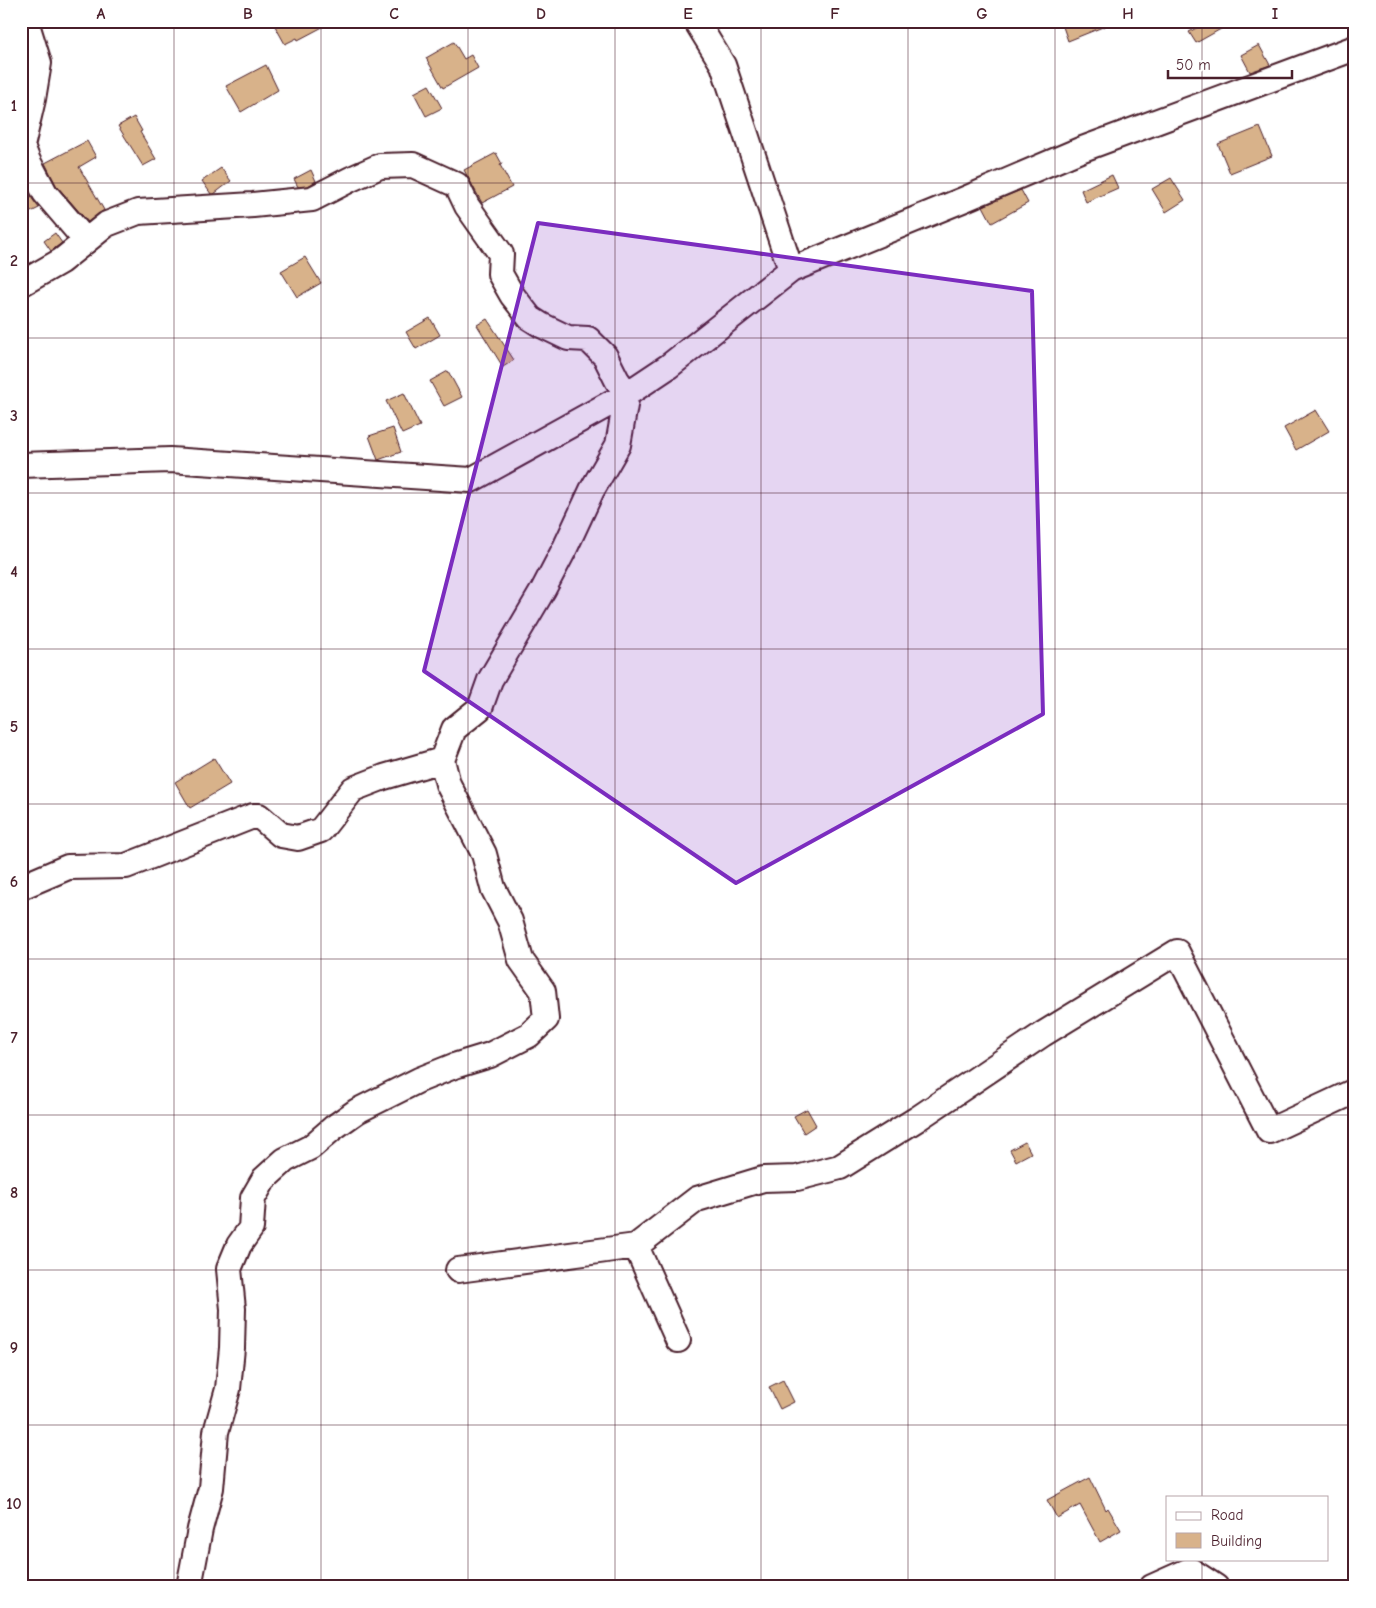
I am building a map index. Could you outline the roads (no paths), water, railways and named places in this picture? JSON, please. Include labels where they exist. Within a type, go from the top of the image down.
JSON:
[{"type":"street","points":[[26,21],[39,63],[22,146],[45,193],[86,241]]},
{"type":"street","points":[[696,21],[723,66],[791,270]]},
{"type":"street","points":[[21,465],[170,460],[471,480],[627,394],[669,366],[791,270],[1080,150],[1355,48]]},
{"type":"street","points":[[21,284],[61,261],[107,224],[138,212],[253,205],[312,199],[380,166],[414,165],[457,185],[467,206],[501,254],[500,274],[512,295],[530,318],[568,338],[588,339],[605,356],[617,380],[627,394],[618,445],[592,490],[543,590],[490,680],[480,708],[454,729],[442,760],[448,784],[484,854],[493,888],[510,921],[521,960],[543,991],[546,1019],[529,1035],[490,1055],[454,1066],[419,1080],[357,1111],[333,1128],[312,1147],[285,1160],[264,1179],[253,1198],[252,1228],[239,1245],[229,1269],[234,1309],[228,1389],[216,1432],[211,1488],[200,1529],[189,1587]]},
{"type":"street","points":[[21,887],[68,868],[126,866],[252,816],[259,816],[281,835],[298,838],[320,830],[354,789],[384,777],[442,760]]},
{"type":"street","points":[[458,1270],[636,1246],[698,1199],[762,1179],[797,1178],[840,1167],[917,1119],[1043,1034],[1177,952],[1269,1131],[1355,1091]]},
{"type":"street","points":[[636,1246],[678,1340]]},
{"type":"street","points":[[1152,1587],[1190,1570],[1216,1587]]}]
